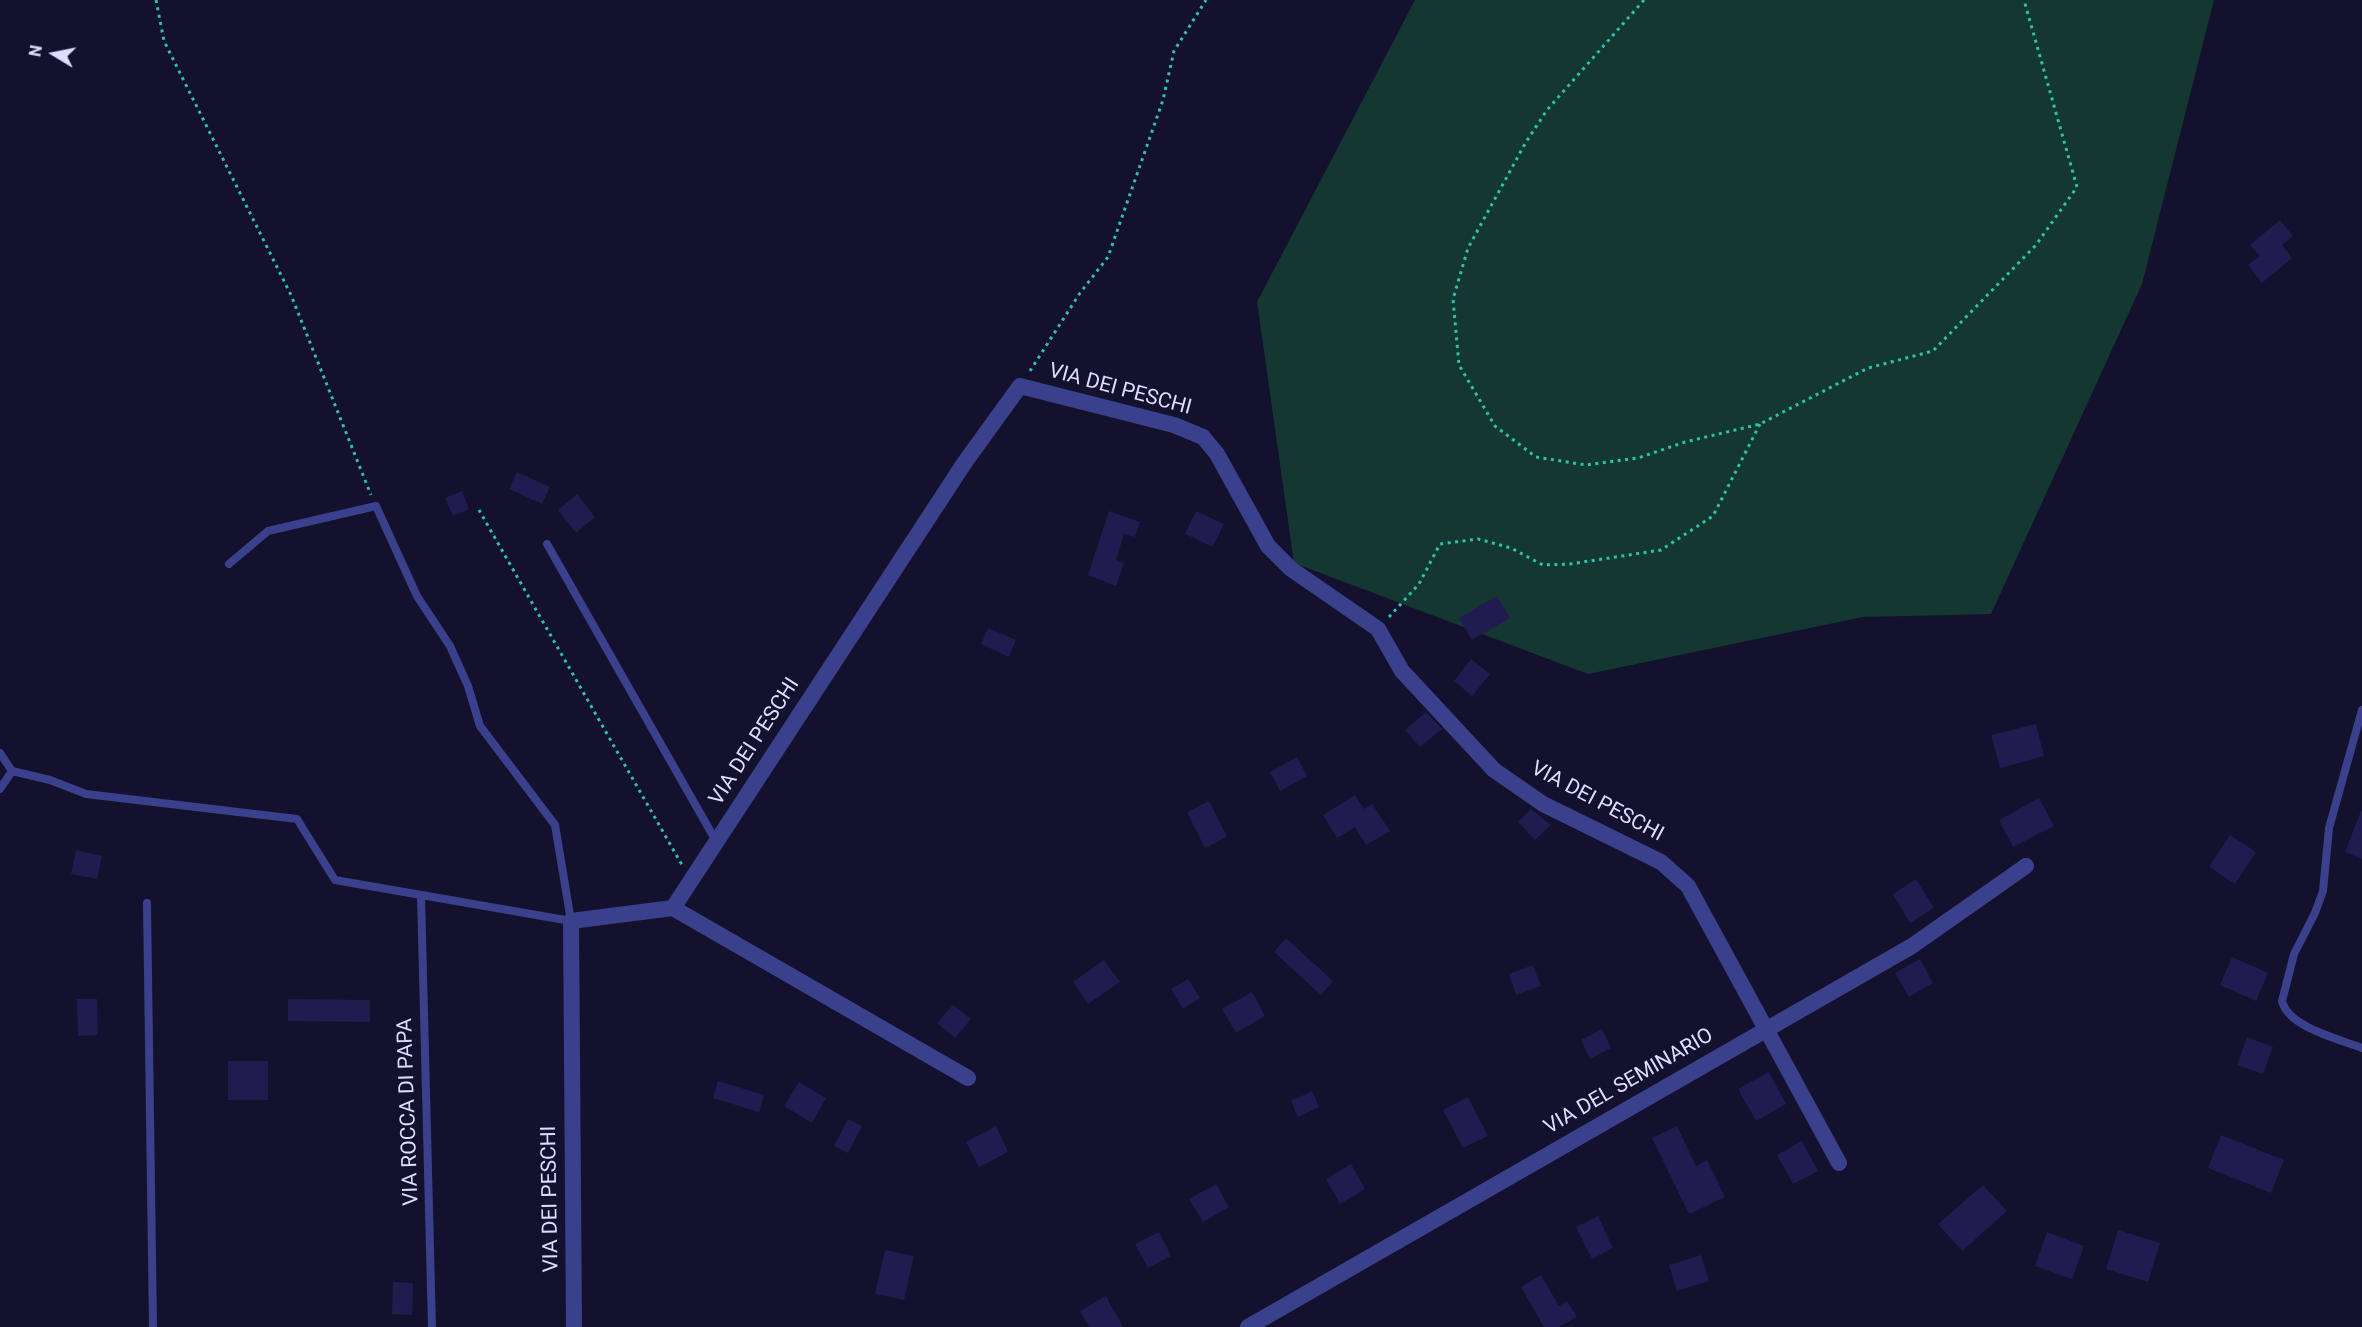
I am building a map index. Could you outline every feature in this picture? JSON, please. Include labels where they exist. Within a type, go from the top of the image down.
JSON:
[{"type":"street","name":"VIA DEI PESCHI","points":[[673,908],[965,462],[1020,386],[1174,425],[1203,437],[1217,454],[1268,546],[1291,568],[1378,629],[1402,671],[1494,771],[1543,804],[1661,862],[1688,886],[1839,1163]]},
{"type":"street","name":"VIA DEL SEMINARIO","points":[[1248,1327],[1912,946],[2025,866]]},
{"type":"street","points":[[571,921],[673,908],[968,1078]]},
{"type":"street","name":"VIA DEI PESCHI","points":[[571,921],[574,1327]]},
{"type":"lane","points":[[0,753],[12,771],[50,780],[86,794],[297,819],[335,880],[571,921],[555,825],[480,726],[468,686],[450,646],[417,596],[376,506],[267,531],[229,564]]},
{"type":"lane","points":[[547,544],[717,842]]},
{"type":"lane","points":[[2362,710],[2329,828],[2323,891],[2294,954],[2282,1001],[2285,1010],[2298,1022],[2362,1048]]},
{"type":"lane","points":[[0,789],[12,771]]},
{"type":"lane","name":"VIA ROCCA DI PAPA","points":[[421,896],[432,1327]]},
{"type":"lane","points":[[147,903],[153,1327]]},
{"type":"path","points":[[156,0],[164,42],[291,295],[376,506]]},
{"type":"path","points":[[1020,386],[1080,293],[1108,257],[1163,100],[1174,51],[1206,0]]},
{"type":"path","points":[[1644,0],[1547,110],[1526,142],[1468,248],[1453,299],[1459,365],[1495,426],[1536,458],[1586,465],[1638,458],[1696,439],[1760,424],[1868,368],[1933,351],[2036,245],[2077,187],[2024,0]]},
{"type":"path","points":[[1378,629],[1419,584],[1440,544],[1478,539],[1511,548],[1543,565],[1570,564],[1661,550],[1713,516],[1760,424]]},
{"type":"path","points":[[479,510],[691,881]]},
{"type":"green space","points":[[1415,0],[2214,0],[2142,284],[1991,614],[1863,617],[1588,674],[1294,563],[1257,302]]},
{"type":"building","points":[[2280,220],[2293,236],[2282,245],[2292,258],[2262,283],[2248,265],[2260,256],[2250,245]]},
{"type":"building","points":[[517,472],[550,487],[542,504],[509,489]]},
{"type":"building","points":[[462,491],[469,509],[453,516],[445,498]]},
{"type":"building","points":[[577,494],[595,517],[576,533],[558,510]]},
{"type":"building","points":[[1109,511],[1140,522],[1135,537],[1124,534],[1116,560],[1124,563],[1116,586],[1088,575]]},
{"type":"building","points":[[1196,511],[1224,524],[1213,547],[1185,534]]},
{"type":"building","points":[[1497,596],[1510,618],[1472,640],[1459,618]]},
{"type":"building","points":[[988,628],[1016,640],[1009,657],[981,644]]},
{"type":"building","points":[[1471,659],[1490,674],[1472,696],[1454,681]]},
{"type":"building","points":[[1426,712],[1442,729],[1420,747],[1405,730]]},
{"type":"building","points":[[2036,724],[2044,756],[2000,768],[1991,735]]},
{"type":"building","points":[[1297,757],[1307,776],[1280,791],[1270,772]]},
{"type":"building","points":[[1355,795],[1364,809],[1372,804],[1390,831],[1366,845],[1355,827],[1337,838],[1323,815]]},
{"type":"building","points":[[2039,798],[2054,826],[2013,847],[1999,820]]},
{"type":"building","points":[[1209,801],[1227,837],[1205,848],[1187,812]]},
{"type":"building","points":[[1531,809],[1551,825],[1535,840],[1518,822]]},
{"type":"building","points":[[2362,812],[2362,859],[2345,852]]},
{"type":"building","points":[[2230,835],[2256,852],[2235,884],[2209,867]]},
{"type":"building","points":[[76,850],[102,856],[97,879],[71,874]]},
{"type":"building","points":[[1916,879],[1934,908],[1910,923],[1893,894]]},
{"type":"building","points":[[1286,938],[1333,981],[1321,995],[1274,952]]},
{"type":"building","points":[[2232,957],[2268,973],[2256,1001],[2220,985]]},
{"type":"building","points":[[1920,959],[1933,983],[1909,997],[1895,973]]},
{"type":"building","points":[[1104,960],[1120,982],[1088,1004],[1073,982]]},
{"type":"building","points":[[1533,965],[1541,986],[1516,995],[1509,974]]},
{"type":"building","points":[[1188,979],[1200,998],[1183,1009],[1171,989]]},
{"type":"building","points":[[1252,992],[1265,1016],[1236,1033],[1222,1009]]},
{"type":"building","points":[[77,999],[97,999],[98,1035],[78,1036]]},
{"type":"building","points":[[288,999],[370,1000],[370,1022],[288,1021]]},
{"type":"building","points":[[953,1005],[971,1019],[955,1038],[937,1023]]},
{"type":"building","points":[[1602,1029],[1611,1048],[1590,1059],[1581,1040]]},
{"type":"building","points":[[2247,1037],[2273,1047],[2263,1074],[2237,1065]]},
{"type":"building","points":[[228,1061],[268,1061],[268,1100],[228,1100]]},
{"type":"building","points":[[1769,1072],[1786,1104],[1756,1121],[1738,1089]]},
{"type":"building","points":[[718,1081],[764,1095],[759,1112],[713,1098]]},
{"type":"building","points":[[799,1082],[826,1098],[812,1123],[784,1106]]},
{"type":"building","points":[[1312,1091],[1319,1107],[1298,1117],[1291,1101]]},
{"type":"building","points":[[1468,1097],[1488,1136],[1463,1148],[1443,1110]]},
{"type":"building","points":[[848,1119],[862,1126],[848,1153],[834,1146]]},
{"type":"building","points":[[996,1126],[1008,1152],[979,1167],[966,1142]]},
{"type":"building","points":[[1677,1126],[1696,1166],[1707,1160],[1725,1197],[1689,1214],[1652,1138]]},
{"type":"building","points":[[2221,1135],[2284,1160],[2271,1193],[2208,1168]]},
{"type":"building","points":[[1802,1141],[1818,1171],[1793,1184],[1777,1155]]},
{"type":"building","points":[[1351,1164],[1365,1189],[1340,1204],[1326,1179]]},
{"type":"building","points":[[1216,1184],[1229,1207],[1203,1222],[1189,1199]]},
{"type":"building","points":[[1983,1185],[2007,1211],[1962,1251],[1938,1224]]},
{"type":"building","points":[[1598,1216],[1613,1248],[1592,1259],[1576,1227]]},
{"type":"building","points":[[2118,1230],[2160,1243],[2148,1282],[2106,1269]]},
{"type":"building","points":[[1159,1232],[1171,1256],[1148,1268],[1135,1244]]},
{"type":"building","points":[[2047,1232],[2084,1246],[2072,1279],[2035,1266]]},
{"type":"building","points":[[885,1250],[914,1256],[904,1300],[875,1294]]},
{"type":"building","points":[[1701,1255],[1709,1281],[1677,1291],[1669,1265]]},
{"type":"building","points":[[1541,1275],[1559,1306],[1567,1301],[1577,1317],[1559,1327],[1544,1327],[1521,1287]]},
{"type":"building","points":[[393,1282],[413,1283],[412,1315],[392,1314]]},
{"type":"building","points":[[1106,1296],[1123,1327],[1089,1327],[1080,1311]]}]
